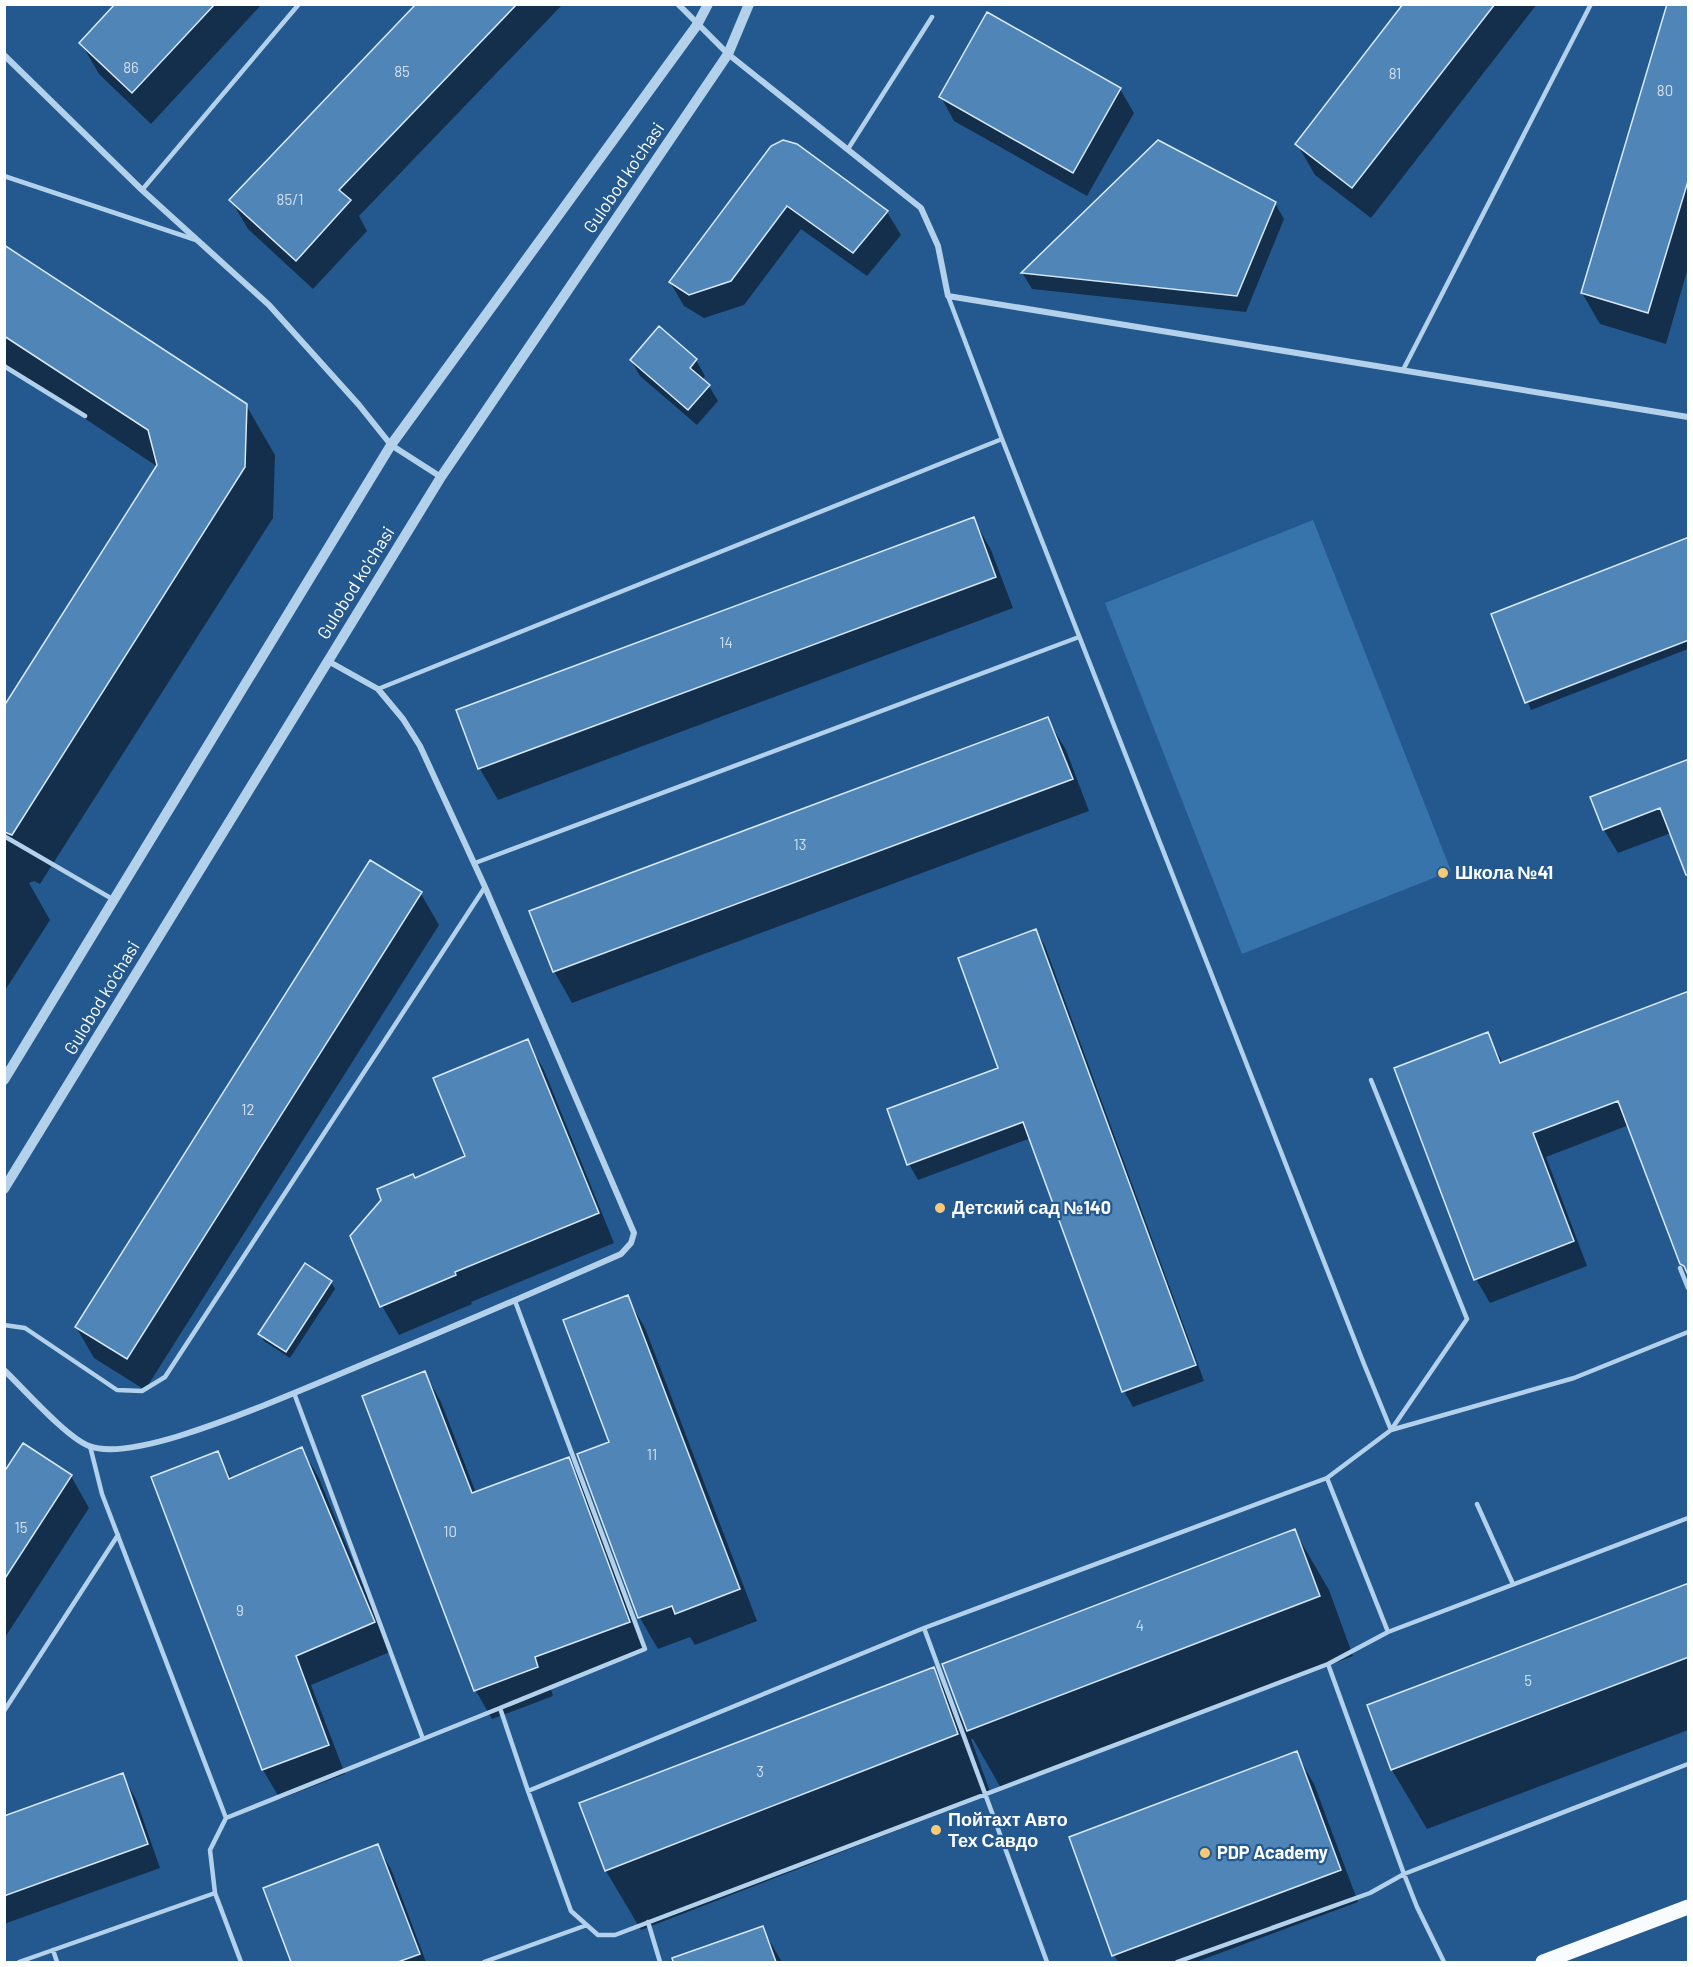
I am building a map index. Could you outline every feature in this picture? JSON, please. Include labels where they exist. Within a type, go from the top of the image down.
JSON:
[{"type":"main road","points":[[1543,1962],[1689,1907]]},
{"type":"street","points":[[678,4],[728,54],[921,208],[938,246],[948,296],[1689,417]]},
{"type":"street","name":"Gulobod ko'chasi","points":[[4,1080],[392,445],[697,25],[708,4]]},
{"type":"street","name":"Gulobod ko'chasi","points":[[4,1189],[441,477],[728,54],[749,4]]},
{"type":"street","points":[[4,55],[142,190],[269,305],[392,445],[441,477]]},
{"type":"street","points":[[4,1370],[73,1436],[90,1446],[112,1448],[135,1446],[178,1436],[294,1393],[621,1254],[631,1243],[634,1233],[475,863],[420,746],[403,719],[378,689],[327,661]]},
{"type":"lane","points":[[142,190],[299,4]]},
{"type":"lane","points":[[1403,370],[1591,4]]},
{"type":"lane","points":[[848,149],[932,17]]},
{"type":"lane","points":[[4,176],[199,241]]},
{"type":"lane","points":[[948,296],[1079,637],[1391,1430]]},
{"type":"lane","points":[[4,366],[84,416]]},
{"type":"lane","points":[[378,689],[1002,439]]},
{"type":"lane","points":[[475,863],[1079,637]]},
{"type":"lane","points":[[4,836],[114,900]]},
{"type":"lane","points":[[4,1325],[25,1328],[117,1390],[142,1391],[165,1377],[485,887]]},
{"type":"lane","points":[[528,1791],[924,1628],[1327,1478],[1391,1430],[1467,1319],[1371,1080]]},
{"type":"lane","points":[[1680,1268],[1689,1287]]},
{"type":"lane","points":[[241,1962],[215,1893],[210,1850],[226,1818],[645,1648],[515,1301]]},
{"type":"lane","points":[[1391,1430],[1574,1378],[1689,1332]]},
{"type":"lane","points":[[294,1393],[423,1739]]},
{"type":"lane","points":[[90,1446],[102,1494],[226,1818]]},
{"type":"lane","points":[[1327,1478],[1388,1632]]},
{"type":"lane","points":[[1477,1504],[1512,1584]]},
{"type":"lane","points":[[500,1708],[571,1911],[598,1935],[615,1935],[1328,1664],[1388,1632],[1689,1518]]},
{"type":"lane","points":[[4,1711],[118,1535]]},
{"type":"lane","points":[[924,1628],[1047,1962]]},
{"type":"lane","points":[[1328,1664],[1404,1874],[1417,1907],[1444,1962]]},
{"type":"lane","points":[[1177,1962],[1370,1893],[1404,1874],[1689,1764]]},
{"type":"lane","points":[[19,1962],[215,1893]]},
{"type":"lane","points":[[648,1922],[660,1962]]},
{"type":"lane","points":[[484,1962],[587,1925]]},
{"type":"lane","points":[[53,1950],[57,1962]]},
{"type":"shaded area","points":[[1313,520],[1451,871],[1242,954],[1105,603]]},
{"type":"building","points":[[115,4],[215,4],[132,93],[79,43]]},
{"type":"building","points":[[416,4],[517,4],[339,190],[351,200],[296,261],[229,200]]},
{"type":"building","points":[[1403,4],[1495,4],[1352,188],[1295,144]]},
{"type":"building","points":[[1667,4],[1689,4],[1689,178],[1648,313],[1581,293]]},
{"type":"building","points":[[987,12],[1121,88],[1073,173],[939,97]]},
{"type":"building","points":[[783,140],[797,144],[888,211],[853,253],[787,206],[731,281],[689,295],[669,282],[771,146]]},
{"type":"building","points":[[1158,140],[1276,202],[1237,296],[1021,273]]},
{"type":"building","points":[[4,245],[247,404],[245,467],[12,835],[4,832],[4,706],[157,465],[148,430],[4,336]]},
{"type":"building","points":[[659,326],[697,359],[690,368],[710,385],[688,410],[630,360]]},
{"type":"building","points":[[974,517],[996,577],[478,769],[456,710]]},
{"type":"building","points":[[1689,537],[1689,640],[1525,703],[1491,614]]},
{"type":"building","points":[[1048,717],[1073,779],[553,972],[529,911]]},
{"type":"building","points":[[1689,759],[1689,875],[1686,875],[1660,808],[1603,830],[1590,797]]},
{"type":"building","points":[[370,860],[422,892],[127,1359],[75,1327]]},
{"type":"building","points":[[1036,929],[1196,1365],[1122,1392],[1023,1122],[907,1165],[887,1109],[998,1068],[958,958]]},
{"type":"building","points":[[1689,991],[1689,1277],[1684,1266],[1680,1264],[1618,1101],[1533,1133],[1574,1241],[1474,1280],[1394,1068],[1488,1032],[1500,1063]]},
{"type":"building","points":[[528,1039],[599,1213],[455,1272],[456,1275],[380,1307],[350,1236],[381,1200],[377,1189],[413,1174],[415,1178],[465,1156],[433,1078]]},
{"type":"building","points":[[305,1263],[332,1281],[286,1352],[258,1334]]},
{"type":"building","points":[[628,1295],[740,1589],[675,1614],[672,1606],[638,1618],[577,1454],[609,1442],[563,1320]]},
{"type":"building","points":[[425,1371],[472,1493],[569,1457],[630,1622],[535,1657],[538,1667],[474,1691],[362,1396]]},
{"type":"building","points":[[23,1443],[72,1475],[4,1580],[4,1472]]},
{"type":"building","points":[[302,1447],[375,1622],[296,1656],[329,1745],[262,1770],[151,1477],[218,1451],[229,1479]]},
{"type":"building","points":[[1295,1529],[1320,1596],[967,1731],[942,1664]]},
{"type":"building","points":[[1689,1583],[1689,1657],[1391,1770],[1367,1705]]},
{"type":"building","points":[[934,1667],[958,1734],[605,1871],[579,1803]]},
{"type":"building","name":"PDP Academy","points":[[1297,1751],[1341,1870],[1112,1956],[1069,1837]]},
{"type":"building","points":[[123,1773],[148,1844],[4,1896],[4,1816]]},
{"type":"building","points":[[378,1844],[420,1954],[398,1962],[291,1962],[263,1888]]},
{"type":"building","points":[[763,1926],[776,1962],[673,1962],[672,1958]]},
{"type":"place","name":"Школа №41","points":[[1443,873]]},
{"type":"place","name":"Детский сад №140","points":[[940,1208]]},
{"type":"place","name":"Пойтахт Авто Тех Савдо","points":[[936,1830]]},
{"type":"place","name":"PDP Academy","points":[[1205,1853]]}]
